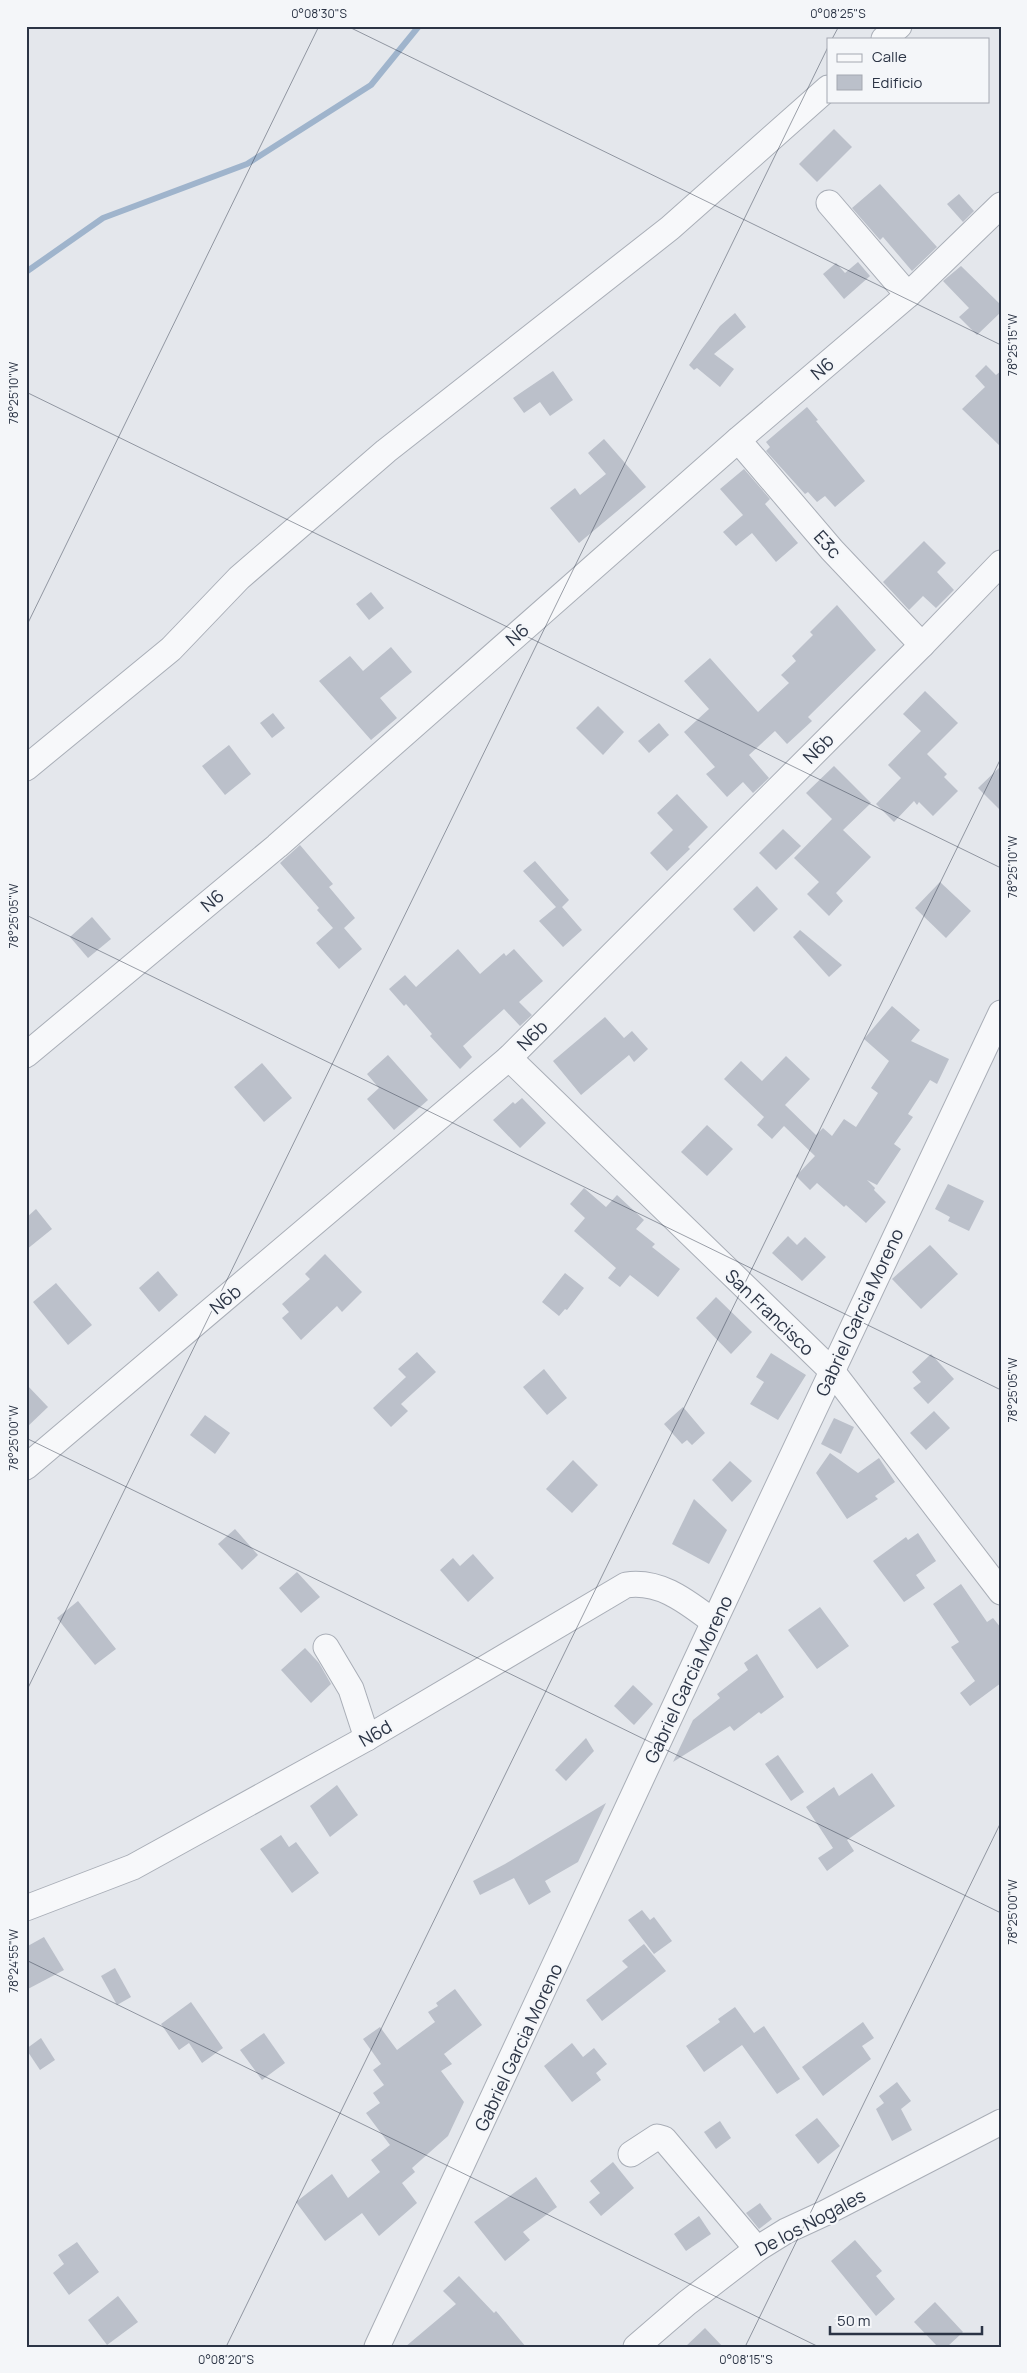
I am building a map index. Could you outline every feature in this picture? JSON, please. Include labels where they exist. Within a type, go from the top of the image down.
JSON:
[{"type":"street","points":[[885,38],[898,26]]},
{"type":"street","points":[[26,768],[171,649],[239,578],[386,451],[670,228],[827,89]]},
{"type":"street","points":[[829,203],[908,295]]},
{"type":"street","name":"N6","points":[[26,1054],[277,846],[738,440],[908,295],[1001,205]]},
{"type":"street","name":"E3c","points":[[738,440],[832,550],[922,645]]},
{"type":"street","name":"N6b","points":[[26,1467],[510,1058],[922,645],[1001,563]]},
{"type":"street","name":"Gabriel Garcia Moreno","points":[[377,2347],[714,1622],[1001,1013]]},
{"type":"street","name":"San Francisco","points":[[510,1058],[832,1371],[997,1581]]},
{"type":"street","name":"N6d","points":[[26,1908],[133,1867],[367,1738],[626,1585],[640,1583],[674,1594],[714,1622]]},
{"type":"street","points":[[326,1647],[351,1689],[367,1738]]},
{"type":"street","name":"De los Nogales","points":[[636,2347],[757,2249],[786,2231],[825,2213],[1001,2122]]},
{"type":"street","points":[[631,2154],[657,2137],[664,2138],[757,2249]]},
{"type":"building","points":[[834,129],[852,147],[817,182],[799,164]]},
{"type":"building","points":[[880,184],[937,247],[912,271],[883,237],[880,240],[852,208]]},
{"type":"building","points":[[959,194],[974,211],[963,222],[947,204]]},
{"type":"building","points":[[858,262],[870,276],[844,299],[823,274],[836,263],[845,273]]},
{"type":"building","points":[[961,266],[1001,305],[1001,312],[977,335],[959,317],[969,308],[943,281]]},
{"type":"building","points":[[735,313],[746,327],[714,354],[734,369],[720,387],[697,368],[694,370],[689,365],[720,326]]},
{"type":"building","points":[[986,365],[996,375],[1001,371],[1001,447],[962,409],[985,387],[975,376]]},
{"type":"building","points":[[553,371],[573,400],[550,416],[540,402],[524,413],[513,398]]},
{"type":"building","points":[[807,407],[818,420],[816,421],[865,481],[835,507],[825,496],[817,502],[808,492],[805,494],[766,451],[770,447],[766,442]]},
{"type":"building","points":[[604,439],[646,487],[579,543],[550,508],[575,488],[580,495],[606,474],[588,453]]},
{"type":"building","points":[[744,469],[770,499],[765,504],[798,543],[776,562],[752,533],[736,546],[723,532],[743,515],[720,489]]},
{"type":"building","points":[[924,541],[946,563],[937,572],[954,590],[936,608],[923,596],[909,610],[883,582]]},
{"type":"building","points":[[371,592],[384,608],[369,620],[356,604]]},
{"type":"building","points":[[837,605],[876,650],[808,717],[812,721],[787,744],[775,731],[749,755],[769,778],[753,793],[743,782],[727,797],[706,774],[715,767],[684,732],[709,709],[684,681],[710,658],[758,712],[789,683],[781,675],[796,661],[792,656],[813,635],[810,632]]},
{"type":"building","points":[[391,647],[412,672],[380,698],[397,718],[371,740],[319,681],[350,656],[363,671]]},
{"type":"building","points":[[925,691],[958,723],[927,754],[947,774],[944,777],[958,791],[933,816],[919,802],[917,805],[914,801],[894,822],[876,804],[901,778],[888,765],[921,731],[903,714]]},
{"type":"building","points":[[598,706],[624,732],[603,755],[576,728]]},
{"type":"building","points":[[273,713],[285,728],[272,738],[260,723]]},
{"type":"building","points":[[659,723],[669,735],[649,753],[638,741]]},
{"type":"building","points":[[229,745],[251,774],[225,795],[202,766]]},
{"type":"building","points":[[834,766],[871,803],[843,830],[871,857],[836,893],[843,901],[829,916],[807,894],[819,882],[794,858],[832,819],[806,793]]},
{"type":"building","points":[[1001,766],[1001,811],[978,788]]},
{"type":"building","points":[[677,794],[708,827],[688,847],[690,849],[667,871],[650,853],[673,830],[657,813]]},
{"type":"building","points":[[783,829],[801,846],[776,870],[759,853]]},
{"type":"building","points":[[300,845],[333,884],[329,887],[355,918],[344,928],[362,949],[339,969],[316,943],[333,928],[317,910],[319,908],[280,863]]},
{"type":"building","points":[[535,861],[569,900],[562,907],[582,930],[563,947],[539,921],[556,907],[523,871]]},
{"type":"building","points":[[940,882],[971,911],[946,938],[915,908]]},
{"type":"building","points":[[757,886],[778,909],[754,932],[733,909]]},
{"type":"building","points":[[92,917],[111,939],[88,958],[70,937]]},
{"type":"building","points":[[800,930],[842,965],[829,977],[793,937]]},
{"type":"building","points":[[458,949],[480,974],[504,953],[506,956],[514,949],[543,981],[519,1002],[532,1015],[520,1026],[504,1009],[463,1046],[472,1057],[460,1069],[430,1036],[432,1034],[406,1004],[404,1006],[389,989],[405,975],[416,987]]},
{"type":"building","points":[[892,1006],[920,1030],[911,1041],[949,1059],[937,1084],[930,1080],[908,1114],[913,1117],[894,1144],[901,1149],[877,1185],[867,1180],[886,1202],[866,1223],[846,1205],[844,1207],[817,1183],[810,1190],[796,1176],[815,1156],[784,1126],[772,1139],[757,1125],[764,1117],[724,1079],[741,1061],[762,1081],[786,1056],[810,1079],[785,1105],[816,1135],[823,1128],[832,1136],[844,1119],[856,1127],[878,1093],[871,1088],[889,1061],[864,1039]]},
{"type":"building","points":[[605,1017],[624,1038],[632,1031],[648,1049],[634,1062],[629,1055],[581,1095],[553,1061]]},
{"type":"building","points":[[388,1055],[428,1100],[394,1130],[367,1099],[379,1088],[367,1074]]},
{"type":"building","points":[[262,1063],[292,1098],[264,1122],[234,1087]]},
{"type":"building","points":[[522,1098],[546,1123],[520,1148],[493,1120],[513,1102],[515,1104]]},
{"type":"building","points":[[707,1125],[733,1149],[707,1176],[681,1152]]},
{"type":"building","points":[[948,1184],[984,1201],[969,1231],[948,1221],[950,1217],[935,1209]]},
{"type":"building","points":[[584,1188],[606,1207],[617,1195],[644,1220],[636,1229],[655,1244],[652,1247],[680,1269],[658,1297],[630,1275],[620,1287],[608,1278],[616,1268],[574,1231],[585,1218],[570,1204]]},
{"type":"building","points":[[36,1209],[52,1229],[26,1250],[26,1218]]},
{"type":"building","points":[[788,1236],[797,1245],[805,1237],[826,1257],[802,1281],[772,1253]]},
{"type":"building","points":[[930,1245],[958,1274],[921,1309],[892,1279]]},
{"type":"building","points":[[325,1254],[362,1292],[342,1312],[337,1306],[301,1340],[282,1318],[289,1312],[282,1304],[310,1279],[305,1274]]},
{"type":"building","points":[[158,1271],[178,1295],[159,1312],[139,1288]]},
{"type":"building","points":[[565,1273],[584,1288],[567,1310],[565,1309],[559,1316],[542,1302]]},
{"type":"building","points":[[56,1283],[92,1325],[68,1345],[33,1302]]},
{"type":"building","points":[[716,1297],[752,1332],[731,1354],[696,1318]]},
{"type":"building","points":[[417,1352],[436,1372],[401,1404],[408,1411],[391,1427],[373,1408],[406,1377],[398,1369]]},
{"type":"building","points":[[771,1353],[806,1375],[778,1420],[750,1404],[764,1382],[756,1377]]},
{"type":"building","points":[[931,1354],[954,1379],[928,1404],[913,1388],[921,1382],[912,1372]]},
{"type":"building","points":[[544,1369],[567,1398],[547,1415],[523,1387]]},
{"type":"building","points":[[26,1384],[48,1407],[26,1428]]},
{"type":"building","points":[[683,1407],[705,1433],[692,1445],[687,1440],[682,1444],[664,1424]]},
{"type":"building","points":[[934,1411],[950,1428],[926,1450],[910,1433]]},
{"type":"building","points":[[205,1415],[230,1433],[215,1454],[190,1435]]},
{"type":"building","points":[[834,1418],[854,1427],[841,1454],[821,1444]]},
{"type":"building","points":[[830,1453],[858,1473],[879,1458],[895,1482],[875,1496],[878,1499],[847,1519],[816,1473]]},
{"type":"building","points":[[573,1460],[598,1485],[572,1513],[546,1489]]},
{"type":"building","points":[[730,1461],[752,1481],[732,1502],[712,1480]]},
{"type":"building","points":[[694,1499],[727,1530],[709,1564],[672,1544]]},
{"type":"building","points":[[235,1529],[258,1555],[242,1570],[218,1544]]},
{"type":"building","points":[[918,1533],[936,1561],[916,1575],[925,1588],[904,1602],[873,1561],[906,1537],[908,1540]]},
{"type":"building","points":[[473,1554],[494,1578],[468,1602],[440,1570],[453,1558],[460,1566]]},
{"type":"building","points":[[297,1572],[320,1597],[301,1613],[279,1588]]},
{"type":"building","points":[[961,1584],[987,1622],[993,1618],[1001,1628],[1001,1683],[970,1706],[960,1693],[975,1681],[951,1647],[959,1642],[933,1604]]},
{"type":"building","points":[[78,1601],[116,1649],[95,1665],[57,1618]]},
{"type":"building","points":[[820,1607],[849,1646],[817,1669],[788,1630]]},
{"type":"building","points":[[305,1648],[319,1663],[331,1684],[311,1703],[281,1670]]},
{"type":"building","points":[[757,1654],[784,1697],[761,1714],[759,1712],[734,1731],[730,1726],[673,1762],[693,1720],[720,1698],[717,1694],[748,1670],[744,1663]]},
{"type":"building","points":[[633,1685],[653,1704],[634,1725],[614,1706]]},
{"type":"building","points":[[586,1738],[594,1751],[566,1781],[555,1770]]},
{"type":"building","points":[[778,1755],[804,1792],[791,1801],[765,1764]]},
{"type":"building","points":[[872,1773],[895,1806],[847,1840],[854,1851],[827,1871],[818,1858],[833,1848],[806,1807],[834,1787],[839,1796]]},
{"type":"building","points":[[337,1785],[358,1815],[330,1837],[310,1806]]},
{"type":"building","points":[[606,1803],[578,1862],[545,1881],[551,1892],[529,1905],[514,1878],[480,1895],[473,1881],[505,1864]]},
{"type":"building","points":[[281,1835],[289,1847],[296,1842],[319,1873],[292,1893],[260,1849]]},
{"type":"building","points":[[642,1910],[650,1920],[654,1917],[672,1941],[654,1954],[628,1920]]},
{"type":"building","points":[[44,1937],[64,1970],[26,1990],[26,1947]]},
{"type":"building","points":[[644,1944],[666,1971],[602,2021],[586,2000],[628,1967],[622,1961]]},
{"type":"building","points":[[115,1968],[131,1997],[117,2005],[101,1976]]},
{"type":"building","points":[[455,1989],[482,2025],[444,2054],[452,2064],[441,2071],[464,2102],[448,2136],[412,2168],[415,2172],[402,2183],[417,2203],[379,2236],[362,2213],[325,2241],[296,2202],[332,2174],[348,2198],[380,2172],[371,2160],[390,2145],[366,2113],[380,2103],[373,2093],[384,2085],[373,2070],[381,2064],[363,2039],[380,2027],[397,2050],[435,2022],[428,2012],[438,2006],[436,2003]]},
{"type":"building","points":[[191,2002],[223,2048],[202,2063],[189,2043],[179,2050],[161,2024]]},
{"type":"building","points":[[735,2007],[754,2033],[764,2026],[800,2079],[777,2094],[742,2045],[704,2072],[686,2046],[720,2022],[718,2019]]},
{"type":"building","points":[[863,2022],[874,2038],[862,2046],[871,2059],[823,2096],[802,2067]]},
{"type":"building","points":[[264,2033],[285,2063],[262,2080],[240,2050]]},
{"type":"building","points":[[41,2038],[55,2060],[40,2070],[26,2049]]},
{"type":"building","points":[[572,2043],[583,2057],[594,2048],[607,2064],[596,2073],[601,2080],[572,2102],[544,2066]]},
{"type":"building","points":[[897,2082],[911,2101],[901,2109],[912,2130],[892,2141],[876,2109],[884,2103],[879,2096]]},
{"type":"building","points":[[817,2118],[840,2146],[818,2164],[795,2135]]},
{"type":"building","points":[[720,2121],[731,2138],[716,2149],[704,2132]]},
{"type":"building","points":[[613,2162],[634,2188],[601,2216],[589,2202],[600,2193],[590,2181]]},
{"type":"building","points":[[536,2177],[557,2207],[523,2232],[530,2240],[505,2261],[474,2222]]},
{"type":"building","points":[[760,2203],[772,2219],[759,2229],[746,2213]]},
{"type":"building","points":[[699,2216],[711,2234],[686,2251],[674,2234]]},
{"type":"building","points":[[855,2240],[882,2271],[876,2276],[895,2299],[876,2316],[831,2261]]},
{"type":"building","points":[[77,2242],[99,2272],[69,2295],[53,2273],[64,2264],[58,2255]]},
{"type":"building","points":[[459,2276],[494,2313],[496,2311],[526,2347],[405,2347],[456,2304],[443,2291]]},
{"type":"building","points":[[118,2296],[138,2322],[107,2345],[88,2320]]},
{"type":"building","points":[[935,2302],[963,2332],[947,2347],[938,2347],[914,2322]]},
{"type":"building","points":[[705,2328],[723,2347],[685,2347]]},
{"type":"waterway","points":[[26,272],[103,218],[247,164],[371,85],[419,26]]}]
